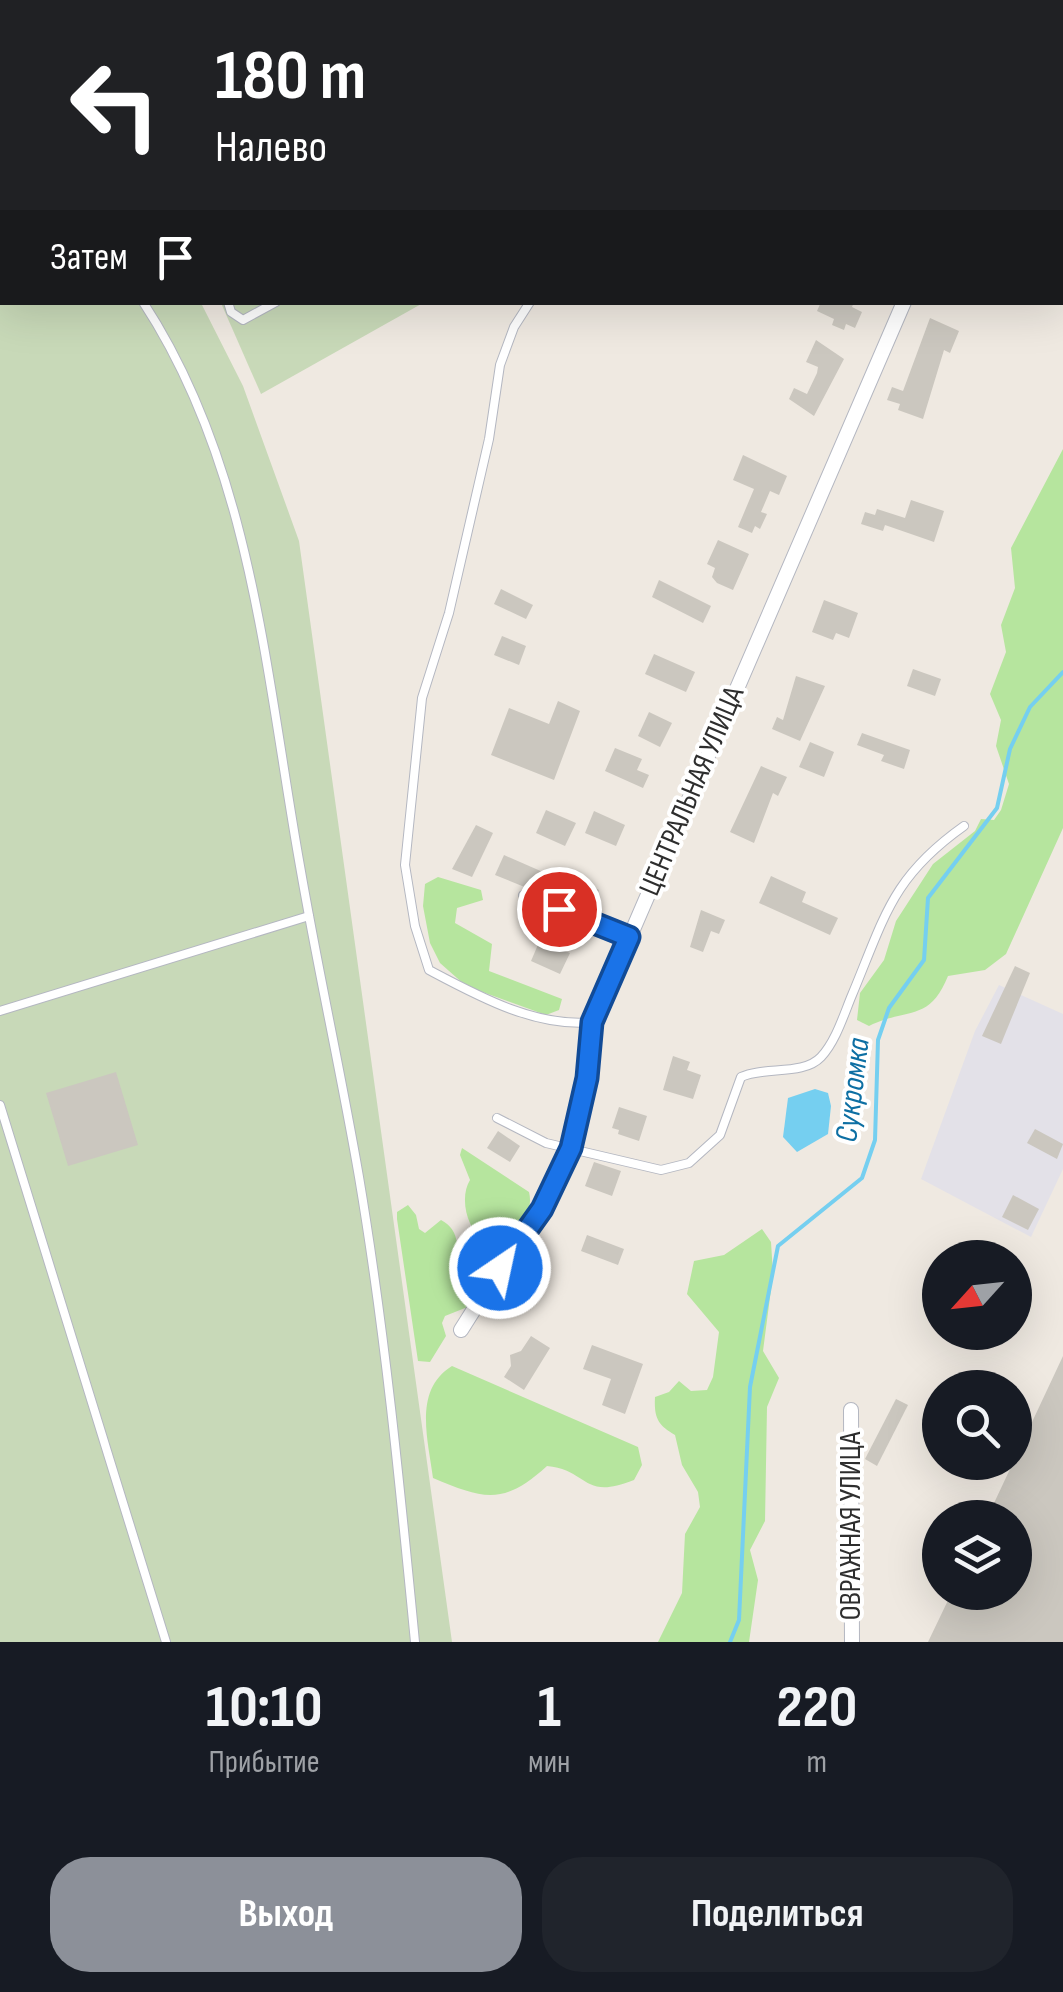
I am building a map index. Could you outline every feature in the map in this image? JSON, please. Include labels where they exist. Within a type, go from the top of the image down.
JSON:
[{"type":"street","name":"ЦЕНТРАЛЬНАЯ УЛИЦА","points":[[462,1330],[519,1238],[542,1209],[571,1148],[587,1078],[592,1022],[903,305]]},
{"type":"street","name":"ОВРАЖНАЯ УЛИЦА","points":[[850,1410],[852,1642]]},
{"type":"lane","points":[[145,305],[169,341],[208,433],[244,550],[308,916],[359,1176],[388,1373],[415,1642]]},
{"type":"lane","points":[[230,305],[243,320],[270,305]]},
{"type":"lane","points":[[528,305],[514,327],[500,365],[489,439],[449,614],[422,698],[404,865],[415,926],[429,970],[470,992],[548,1021],[592,1022]]},
{"type":"lane","points":[[497,1118],[546,1143],[661,1170],[689,1162],[720,1135],[741,1077],[808,1066],[822,1056],[895,891],[939,844],[964,826]]},
{"type":"lane","points":[[523,895],[629,937]]},
{"type":"lane","points":[[0,1010],[308,916]]},
{"type":"lane","points":[[0,1105],[166,1642]]},
{"type":"shaded area","points":[[999,985],[1063,1014],[1063,1169],[1031,1237],[921,1179],[975,1031]]},
{"type":"green space","points":[[0,305],[202,305],[243,386],[299,541],[452,1642],[0,1642]]},
{"type":"green space","points":[[222,305],[419,305],[261,394]]},
{"type":"green space","points":[[1063,449],[1063,828],[1006,954],[985,970],[948,976],[933,1001],[916,1012],[869,1026],[857,1020],[860,993],[884,960],[896,921],[933,864],[975,831],[981,819],[994,820],[1001,810],[1009,784],[996,746],[1001,720],[990,694],[1006,652],[1001,625],[1015,588],[1011,548]]},
{"type":"green space","points":[[438,877],[481,890],[483,900],[457,908],[455,923],[492,944],[489,971],[562,999],[559,1010],[546,1015],[466,986],[440,963],[430,943],[423,906],[425,884]]},
{"type":"green space","points":[[462,1148],[529,1192],[528,1213],[506,1242],[484,1241],[469,1221],[465,1195],[470,1180],[460,1155]]},
{"type":"green space","points":[[408,1205],[416,1215],[419,1229],[425,1233],[441,1220],[451,1229],[472,1294],[470,1306],[445,1316],[442,1323],[446,1336],[430,1362],[418,1361],[397,1219],[397,1212]]},
{"type":"green space","points":[[762,1229],[771,1242],[773,1274],[763,1351],[779,1378],[767,1407],[765,1521],[750,1550],[758,1580],[749,1642],[658,1642],[682,1593],[685,1534],[700,1507],[698,1492],[682,1465],[675,1435],[658,1420],[655,1397],[669,1392],[679,1381],[691,1391],[707,1390],[713,1377],[719,1332],[687,1294],[694,1261],[724,1255]]},
{"type":"green space","points":[[452,1366],[638,1447],[642,1465],[634,1480],[617,1486],[595,1486],[547,1466],[518,1487],[493,1495],[467,1491],[433,1478],[428,1402],[440,1376]]},
{"type":"water","points":[[815,1089],[828,1093],[828,1134],[797,1152],[783,1137],[788,1098]]},
{"type":"building","points":[[820,305],[853,305],[862,312],[855,328],[846,324],[844,330],[832,325],[834,319],[817,311]]},
{"type":"building","points":[[930,318],[959,331],[950,353],[944,350],[923,419],[898,410],[900,404],[887,400],[892,387],[903,391]]},
{"type":"building","points":[[816,340],[844,359],[814,416],[789,399],[794,388],[807,394],[817,373],[818,367],[806,362]]},
{"type":"building","points":[[743,455],[787,476],[779,495],[770,491],[761,512],[767,514],[760,529],[755,526],[752,533],[738,527],[754,489],[733,480]]},
{"type":"building","points":[[911,500],[944,511],[934,542],[885,525],[883,531],[861,524],[865,512],[875,515],[877,509],[905,518]]},
{"type":"building","points":[[718,540],[749,554],[733,590],[717,583],[712,577],[715,568],[707,564]]},
{"type":"building","points":[[659,580],[711,606],[703,623],[652,597]]},
{"type":"building","points":[[501,589],[533,605],[526,619],[494,604]]},
{"type":"building","points":[[824,600],[858,613],[849,638],[836,633],[833,640],[812,632]]},
{"type":"building","points":[[502,636],[526,646],[519,665],[494,655]]},
{"type":"building","points":[[654,654],[695,672],[686,692],[645,674]]},
{"type":"building","points":[[913,669],[941,679],[935,696],[907,686]]},
{"type":"building","points":[[796,676],[825,686],[800,741],[772,729],[777,717],[783,720]]},
{"type":"building","points":[[558,701],[580,711],[554,780],[491,755],[509,708],[549,724]]},
{"type":"building","points":[[649,712],[672,723],[660,747],[638,736]]},
{"type":"building","points":[[862,733],[910,750],[904,769],[881,761],[884,755],[857,745]]},
{"type":"building","points":[[810,742],[834,752],[824,777],[799,767]]},
{"type":"building","points":[[615,748],[642,759],[637,770],[649,775],[643,788],[605,771]]},
{"type":"building","points":[[761,766],[787,777],[778,796],[773,793],[754,843],[730,832]]},
{"type":"building","points":[[546,810],[576,823],[565,846],[536,833]]},
{"type":"building","points":[[594,811],[625,825],[616,846],[585,833]]},
{"type":"building","points":[[476,825],[493,833],[472,877],[452,869]]},
{"type":"building","points":[[504,855],[552,876],[544,895],[495,875]]},
{"type":"building","points":[[771,876],[806,892],[802,902],[838,918],[830,935],[759,903]]},
{"type":"building","points":[[574,879],[599,890],[591,908],[567,897]]},
{"type":"building","points":[[701,910],[725,920],[719,934],[711,931],[703,952],[690,947]]},
{"type":"building","points":[[552,939],[568,946],[565,951],[570,953],[560,974],[531,961],[540,940],[550,944]]},
{"type":"building","points":[[1015,966],[1030,973],[1001,1044],[982,1036]]},
{"type":"building","points":[[673,1056],[690,1062],[687,1070],[701,1075],[693,1099],[663,1090]]},
{"type":"building","points":[[116,1072],[138,1145],[68,1166],[46,1093]]},
{"type":"building","points":[[619,1107],[647,1116],[639,1141],[612,1128]]},
{"type":"building","points":[[1035,1129],[1063,1144],[1057,1159],[1027,1143]]},
{"type":"building","points":[[498,1131],[520,1146],[510,1162],[487,1148]]},
{"type":"building","points":[[594,1162],[621,1171],[612,1196],[585,1186]]},
{"type":"building","points":[[1013,1195],[1039,1209],[1028,1230],[1002,1217]]},
{"type":"building","points":[[587,1235],[624,1249],[618,1265],[581,1251]]},
{"type":"building","points":[[531,1336],[550,1348],[524,1390],[504,1377],[511,1366],[510,1355],[521,1351]]},
{"type":"building","points":[[592,1345],[643,1364],[625,1414],[602,1405],[611,1379],[583,1369]]},
{"type":"building","points":[[1063,1356],[1063,1642],[928,1642],[943,1610],[1032,1610],[1032,1500],[995,1500],[1005,1480],[1032,1480],[1032,1422]]},
{"type":"building","points":[[896,1399],[908,1405],[877,1466],[865,1459]]},
{"type":"waterway","name":"Сукромка","points":[[730,1642],[739,1620],[750,1387],[778,1246],[862,1178],[875,1140],[878,1040],[889,1008],[924,960],[928,898],[997,808],[1010,749],[1030,707],[1063,672]]},
{"type":"route","points":[[500,1268],[542,1209],[571,1148],[587,1078],[592,1022],[629,937],[559,909]]}]
